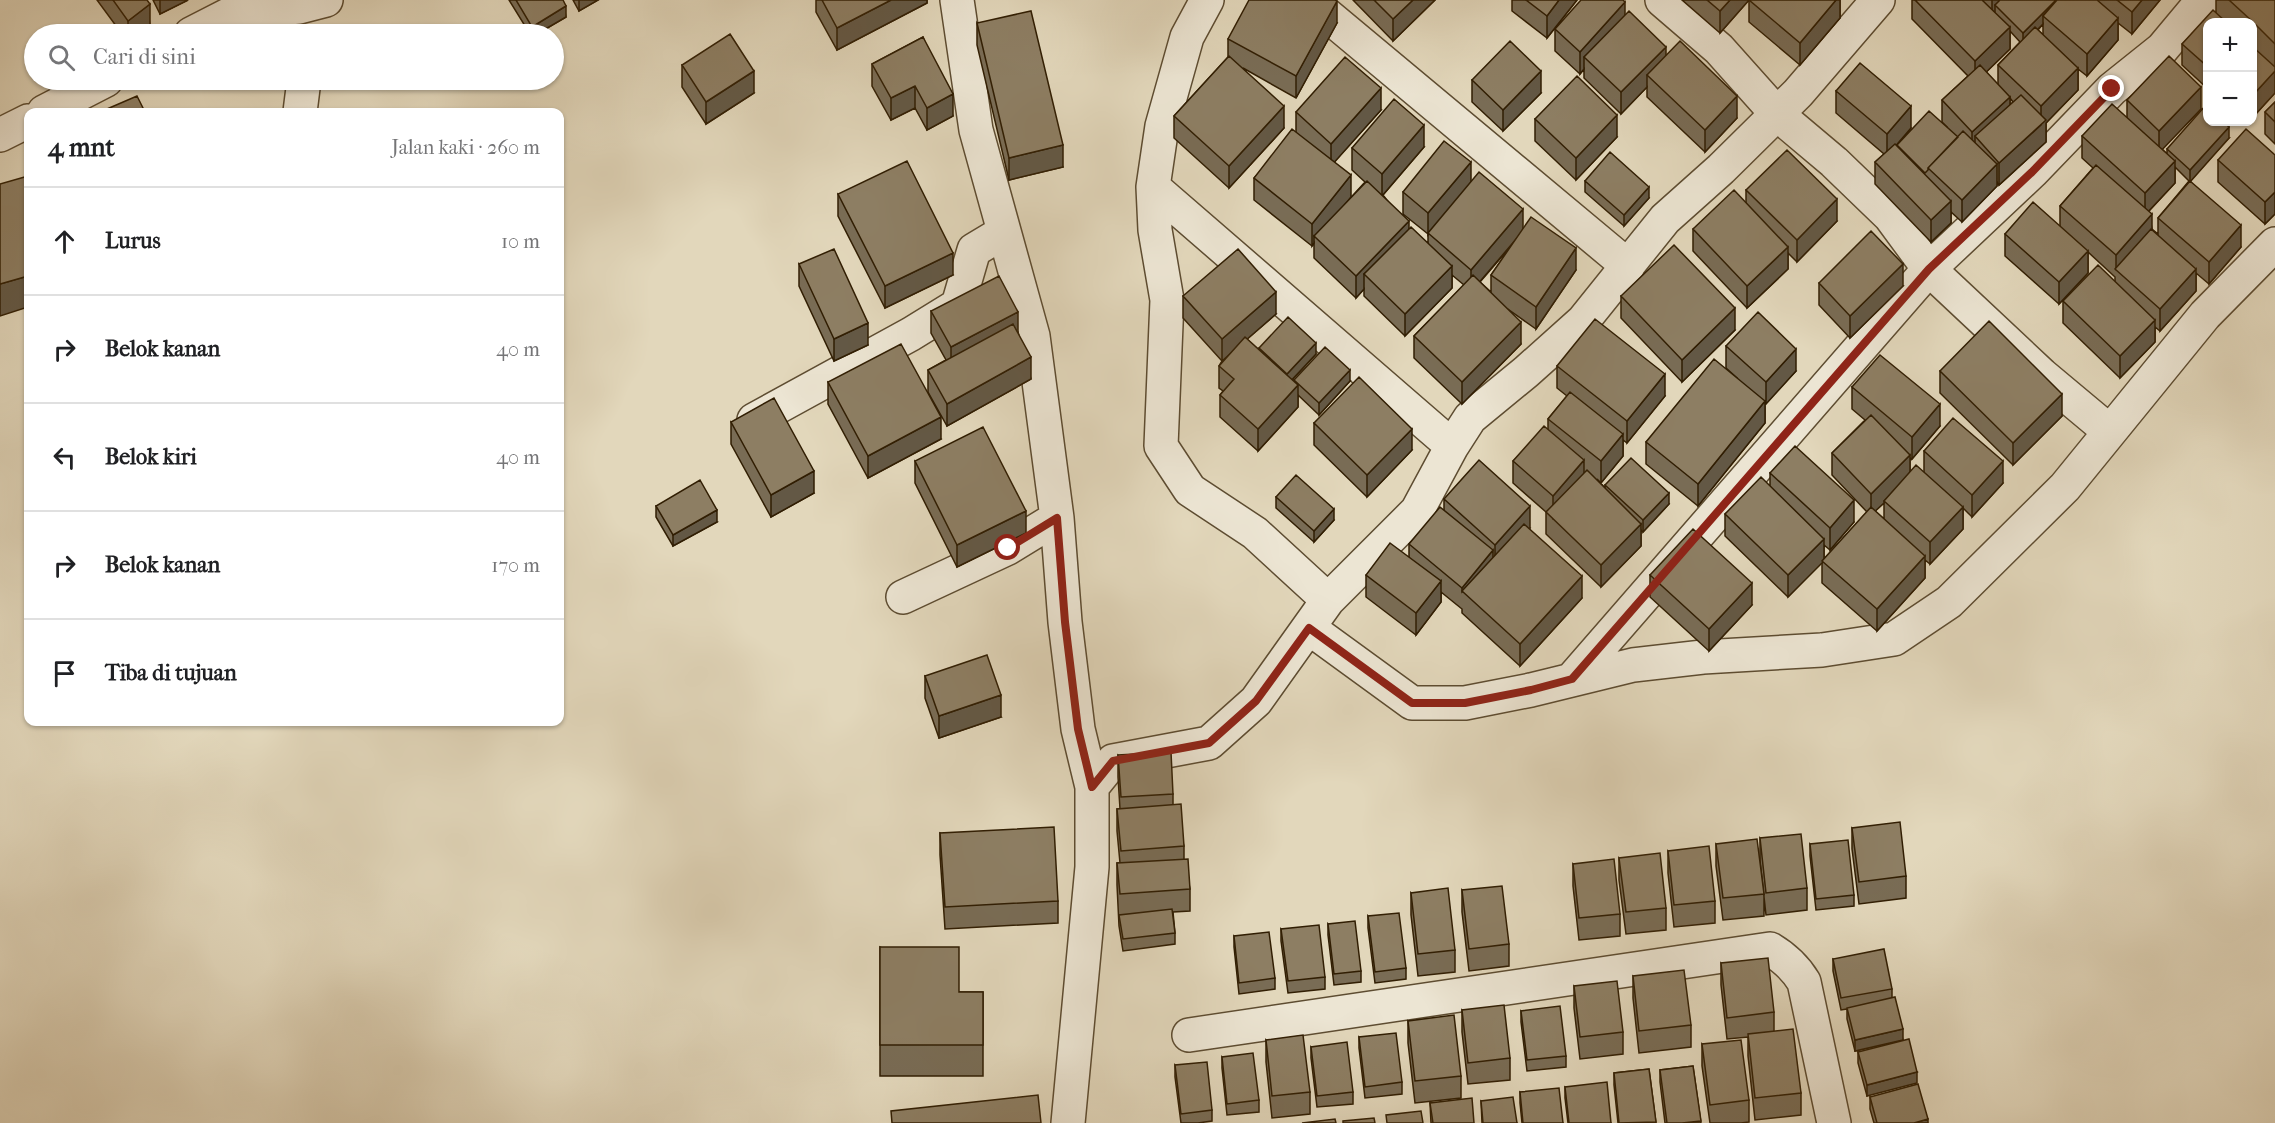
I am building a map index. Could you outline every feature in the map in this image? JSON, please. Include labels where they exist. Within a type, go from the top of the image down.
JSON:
[{"type":"street","points":[[957,0],[976,130],[1034,336],[1057,518],[1065,622],[1078,729],[1092,787],[1092,867],[1068,1123]]},
{"type":"street","points":[[1207,0],[1187,37],[1162,126],[1153,187],[1155,230],[1167,300],[1161,446],[1190,490],[1255,533],[1328,600]]},
{"type":"street","points":[[1309,0],[1628,266]]},
{"type":"street","points":[[1662,0],[1719,49],[1777,114],[1834,162],[1890,216],[1929,269],[2043,375],[2109,431]]},
{"type":"street","points":[[1092,787],[1113,761],[1209,743],[1256,701],[1328,600],[1417,511],[1470,418],[1583,321],[1665,219],[1721,169],[1777,114],[1878,0]]},
{"type":"street","points":[[1572,679],[1929,269],[2032,172],[2112,89],[2162,49],[2203,0]]},
{"type":"street","points":[[210,24],[230,14],[306,10]]},
{"type":"street","points":[[52,108],[87,90]]},
{"type":"street","points":[[300,108],[303,90]]},
{"type":"street","points":[[0,135],[24,123]]},
{"type":"street","points":[[1153,187],[1452,446]]},
{"type":"street","points":[[754,420],[958,306],[974,250],[1004,232]]},
{"type":"street","points":[[1309,628],[1412,703],[1465,703],[1531,690],[1633,665],[1703,657],[1822,650],[1894,639],[1949,602],[2065,487],[2205,315],[2275,244]]},
{"type":"street","points":[[903,597],[1008,548],[1057,518]]},
{"type":"street","points":[[1189,1035],[1770,949],[1785,958],[1804,982],[1834,1123]]},
{"type":"building","points":[[113,0],[147,0],[150,4],[128,21]]},
{"type":"building","points":[[516,0],[563,0],[566,6],[537,24],[530,24]]},
{"type":"building","points":[[822,0],[891,0],[837,28]]},
{"type":"building","points":[[1249,0],[1337,1],[1296,76],[1228,39]]},
{"type":"building","points":[[1374,0],[1413,0],[1393,19]]},
{"type":"building","points":[[1526,0],[1559,0],[1547,16]]},
{"type":"building","points":[[1581,0],[1623,0],[1625,2],[1580,52],[1555,29]]},
{"type":"building","points":[[1707,0],[1730,0],[1720,11]]},
{"type":"building","points":[[1749,0],[1836,0],[1800,43]]},
{"type":"building","points":[[1915,0],[1982,0],[2010,27],[1975,61]]},
{"type":"building","points":[[2000,0],[2056,0],[2023,33],[1995,5]]},
{"type":"building","points":[[2057,0],[2097,0],[2118,18],[2087,54],[2043,16]]},
{"type":"building","points":[[2117,0],[2142,0],[2132,12]]},
{"type":"building","points":[[2229,0],[2275,0],[2275,44],[2257,26],[2257,18],[2249,18]]},
{"type":"building","points":[[2213,10],[2222,18],[2206,18]]},
{"type":"building","points":[[1031,11],[1063,145],[1009,158],[977,23]]},
{"type":"building","points":[[1629,11],[1666,47],[1621,92],[1584,57]]},
{"type":"building","points":[[2203,21],[2203,63],[2182,44]]},
{"type":"building","points":[[2035,27],[2078,68],[2041,106],[1998,65]]},
{"type":"building","points":[[730,34],[754,71],[706,102],[682,65]]},
{"type":"building","points":[[923,37],[953,94],[927,108],[915,86],[891,98],[872,64]]},
{"type":"building","points":[[1510,41],[1541,71],[1503,110],[1472,80]]},
{"type":"building","points":[[1680,41],[1737,96],[1705,130],[1647,75]]},
{"type":"building","points":[[2257,51],[2275,67],[2275,71],[2257,91]]},
{"type":"building","points":[[1229,56],[1284,106],[1229,166],[1174,116]]},
{"type":"building","points":[[2169,56],[2201,87],[2159,131],[2127,100]]},
{"type":"building","points":[[1345,57],[1381,88],[1331,144],[1296,112]]},
{"type":"building","points":[[1860,63],[1911,106],[1887,134],[1836,91]]},
{"type":"building","points":[[1980,65],[2010,97],[1972,132],[1942,100]]},
{"type":"building","points":[[1577,76],[1617,115],[1576,158],[1535,119]]},
{"type":"building","points":[[2021,95],[2046,120],[1999,163],[1975,136]]},
{"type":"building","points":[[137,96],[143,108],[109,108]]},
{"type":"building","points":[[1394,99],[1424,125],[1382,174],[1352,148]]},
{"type":"building","points":[[2275,102],[2275,122],[2265,112]]},
{"type":"building","points":[[2112,104],[2175,161],[2145,193],[2082,136]]},
{"type":"building","points":[[2203,108],[2203,126],[2229,127],[2190,170],[2167,149]]},
{"type":"building","points":[[1929,111],[1958,137],[1925,173],[1897,145]]},
{"type":"building","points":[[1292,129],[1351,175],[1312,224],[1254,178]]},
{"type":"building","points":[[2246,129],[2275,155],[2275,192],[2265,202],[2218,160]]},
{"type":"building","points":[[1963,131],[1997,164],[1962,200],[1928,168]]},
{"type":"building","points":[[1444,141],[1471,162],[1428,213],[1403,192]]},
{"type":"building","points":[[1895,144],[1951,201],[1931,220],[1875,162]]},
{"type":"building","points":[[1787,150],[1837,199],[1797,240],[1746,190]]},
{"type":"building","points":[[1610,152],[1649,187],[1624,215],[1585,181]]},
{"type":"building","points":[[907,161],[953,253],[885,286],[838,194]]},
{"type":"building","points":[[2096,165],[2152,214],[2116,255],[2060,206]]},
{"type":"building","points":[[1479,172],[1523,209],[1471,270],[1428,233]]},
{"type":"building","points":[[24,177],[24,277],[0,284],[0,184]]},
{"type":"building","points":[[1367,181],[1409,221],[1356,276],[1314,236]]},
{"type":"building","points":[[2190,181],[2241,225],[2209,262],[2158,218]]},
{"type":"building","points":[[1734,190],[1788,247],[1747,286],[1693,229]]},
{"type":"building","points":[[2033,202],[2088,251],[2059,282],[2005,234]]},
{"type":"building","points":[[1531,217],[1576,248],[1536,307],[1491,275]]},
{"type":"building","points":[[1411,227],[1452,266],[1405,314],[1364,274]]},
{"type":"building","points":[[2151,229],[2196,269],[2160,309],[2115,269]]},
{"type":"building","points":[[1871,231],[1903,264],[1850,316],[1819,283]]},
{"type":"building","points":[[1674,245],[1735,308],[1682,360],[1621,296]]},
{"type":"building","points":[[834,249],[868,323],[834,339],[799,264]]},
{"type":"building","points":[[1238,249],[1276,292],[1222,339],[1183,296]]},
{"type":"building","points":[[2098,265],[2155,320],[2120,356],[2063,301]]},
{"type":"building","points":[[1473,275],[1521,322],[1462,382],[1414,336]]},
{"type":"building","points":[[999,276],[1018,312],[951,347],[931,311]]},
{"type":"building","points":[[1758,312],[1796,349],[1766,382],[1726,346]]},
{"type":"building","points":[[1288,317],[1316,343],[1287,374],[1259,348]]},
{"type":"building","points":[[1595,319],[1665,374],[1627,421],[1557,366]]},
{"type":"building","points":[[1989,321],[2062,394],[2013,443],[1940,371]]},
{"type":"building","points":[[1013,324],[1031,357],[947,404],[928,370]]},
{"type":"building","points":[[1245,337],[1298,385],[1258,429],[1220,395],[1234,379],[1219,366]]},
{"type":"building","points":[[901,344],[941,417],[868,456],[828,382]]},
{"type":"building","points":[[1325,347],[1350,370],[1319,403],[1294,380]]},
{"type":"building","points":[[1880,355],[1940,404],[1912,437],[1852,387]]},
{"type":"building","points":[[1714,359],[1765,401],[1698,484],[1646,442]]},
{"type":"building","points":[[1359,377],[1412,429],[1367,475],[1314,423]]},
{"type":"building","points":[[1570,392],[1623,434],[1601,461],[1548,419]]},
{"type":"building","points":[[774,398],[814,471],[771,495],[731,422]]},
{"type":"building","points":[[1871,415],[1910,455],[1871,494],[1832,453]]},
{"type":"building","points":[[1953,418],[2003,461],[1972,495],[1924,451]]},
{"type":"building","points":[[1544,426],[1584,460],[1553,496],[1513,461]]},
{"type":"building","points":[[983,427],[1026,511],[957,545],[915,461]]},
{"type":"building","points":[[1795,446],[1854,500],[1830,528],[1770,473]]},
{"type":"building","points":[[1631,458],[1669,493],[1643,520],[1605,485]]},
{"type":"building","points":[[1479,460],[1530,506],[1495,545],[1444,499]]},
{"type":"building","points":[[1916,465],[1963,507],[1930,542],[1884,501]]},
{"type":"building","points":[[1587,470],[1641,524],[1601,565],[1546,512]]},
{"type":"building","points":[[1296,475],[1334,509],[1314,531],[1276,497]]},
{"type":"building","points":[[1761,477],[1824,539],[1788,575],[1725,514]]},
{"type":"building","points":[[700,480],[717,510],[673,535],[656,506]]},
{"type":"building","points":[[1440,507],[1493,550],[1462,588],[1409,544]]},
{"type":"building","points":[[1871,507],[1925,556],[1877,609],[1822,561]]},
{"type":"building","points":[[1524,524],[1582,576],[1520,644],[1462,591]]},
{"type":"building","points":[[1693,529],[1752,583],[1709,629],[1650,575]]},
{"type":"building","points":[[1390,543],[1441,581],[1416,613],[1366,575]]},
{"type":"building","points":[[987,655],[1001,695],[939,716],[925,676]]},
{"type":"building","points":[[1171,752],[1173,794],[1121,797],[1118,755]]},
{"type":"building","points":[[1181,804],[1184,846],[1121,851],[1117,809]]},
{"type":"building","points":[[1900,822],[1906,876],[1859,882],[1852,828]]},
{"type":"building","points":[[1054,827],[1058,901],[945,907],[940,833]]},
{"type":"building","points":[[1801,834],[1807,888],[1766,893],[1760,838]]},
{"type":"building","points":[[1757,839],[1764,894],[1723,898],[1716,844]]},
{"type":"building","points":[[1848,840],[1854,895],[1816,899],[1810,844]]},
{"type":"building","points":[[1709,846],[1715,901],[1674,905],[1668,851]]},
{"type":"building","points":[[1660,853],[1666,908],[1626,912],[1619,858]]},
{"type":"building","points":[[1188,859],[1190,889],[1120,894],[1117,863]]},
{"type":"building","points":[[1614,859],[1620,914],[1579,918],[1573,864]]},
{"type":"building","points":[[1502,886],[1509,944],[1469,949],[1462,890]]},
{"type":"building","points":[[1448,888],[1455,950],[1418,954],[1411,893]]},
{"type":"building","points":[[1172,909],[1175,933],[1123,939],[1119,915]]},
{"type":"building","points":[[1399,913],[1406,968],[1375,972],[1368,916]]},
{"type":"building","points":[[1355,921],[1361,971],[1334,974],[1328,924]]},
{"type":"building","points":[[1319,925],[1325,977],[1288,981],[1281,929]]},
{"type":"building","points":[[1269,932],[1275,978],[1239,983],[1234,936]]},
{"type":"building","points":[[880,947],[959,947],[959,992],[983,992],[983,1045],[880,1045]]},
{"type":"building","points":[[1884,949],[1892,989],[1841,998],[1833,959]]},
{"type":"building","points":[[1768,958],[1774,1012],[1727,1018],[1721,963]]},
{"type":"building","points":[[1684,970],[1691,1025],[1639,1031],[1633,976]]},
{"type":"building","points":[[1617,981],[1623,1032],[1580,1037],[1574,986]]},
{"type":"building","points":[[1895,997],[1903,1029],[1855,1040],[1847,1008]]},
{"type":"building","points":[[1504,1005],[1510,1058],[1468,1063],[1462,1010]]},
{"type":"building","points":[[1560,1006],[1566,1056],[1527,1060],[1521,1011]]},
{"type":"building","points":[[1454,1015],[1461,1076],[1415,1081],[1408,1021]]},
{"type":"building","points":[[1793,1029],[1801,1093],[1755,1098],[1748,1034]]},
{"type":"building","points":[[1396,1033],[1402,1082],[1365,1087],[1359,1037]]},
{"type":"building","points":[[1303,1035],[1310,1092],[1272,1096],[1266,1040]]},
{"type":"building","points":[[1909,1039],[1917,1072],[1867,1085],[1858,1052]]},
{"type":"building","points":[[1741,1040],[1749,1100],[1710,1105],[1702,1044]]},
{"type":"building","points":[[1347,1042],[1353,1092],[1317,1096],[1311,1047]]},
{"type":"building","points":[[1253,1053],[1259,1100],[1227,1104],[1222,1057]]},
{"type":"building","points":[[1207,1062],[1212,1110],[1181,1114],[1175,1065]]},
{"type":"building","points":[[1693,1066],[1701,1121],[1667,1123],[1660,1070]]},
{"type":"building","points":[[1649,1069],[1656,1122],[1619,1123],[1614,1073]]},
{"type":"building","points":[[1607,1082],[1611,1123],[1569,1123],[1565,1087]]},
{"type":"building","points":[[1918,1084],[1928,1119],[1914,1123],[1877,1123],[1870,1097]]},
{"type":"building","points":[[1559,1088],[1563,1123],[1523,1123],[1520,1092]]},
{"type":"building","points":[[1038,1095],[1041,1123],[892,1123],[891,1111]]},
{"type":"building","points":[[1513,1097],[1517,1123],[1483,1123],[1481,1101]]},
{"type":"building","points":[[1472,1098],[1474,1123],[1433,1123],[1430,1103]]},
{"type":"building","points":[[1421,1111],[1423,1123],[1387,1123],[1386,1115]]},
{"type":"building","points":[[1374,1118],[1375,1123],[1343,1123],[1343,1121]]},
{"type":"building","points":[[1335,1119],[1336,1123],[1302,1123]]},
{"type":"route","points":[[1008,548],[1057,518],[1065,622],[1078,729],[1092,787],[1113,761],[1209,743],[1256,701],[1309,628],[1378,676],[1412,703],[1465,703],[1572,679],[1929,269],[2032,172],[2112,89]]}]
